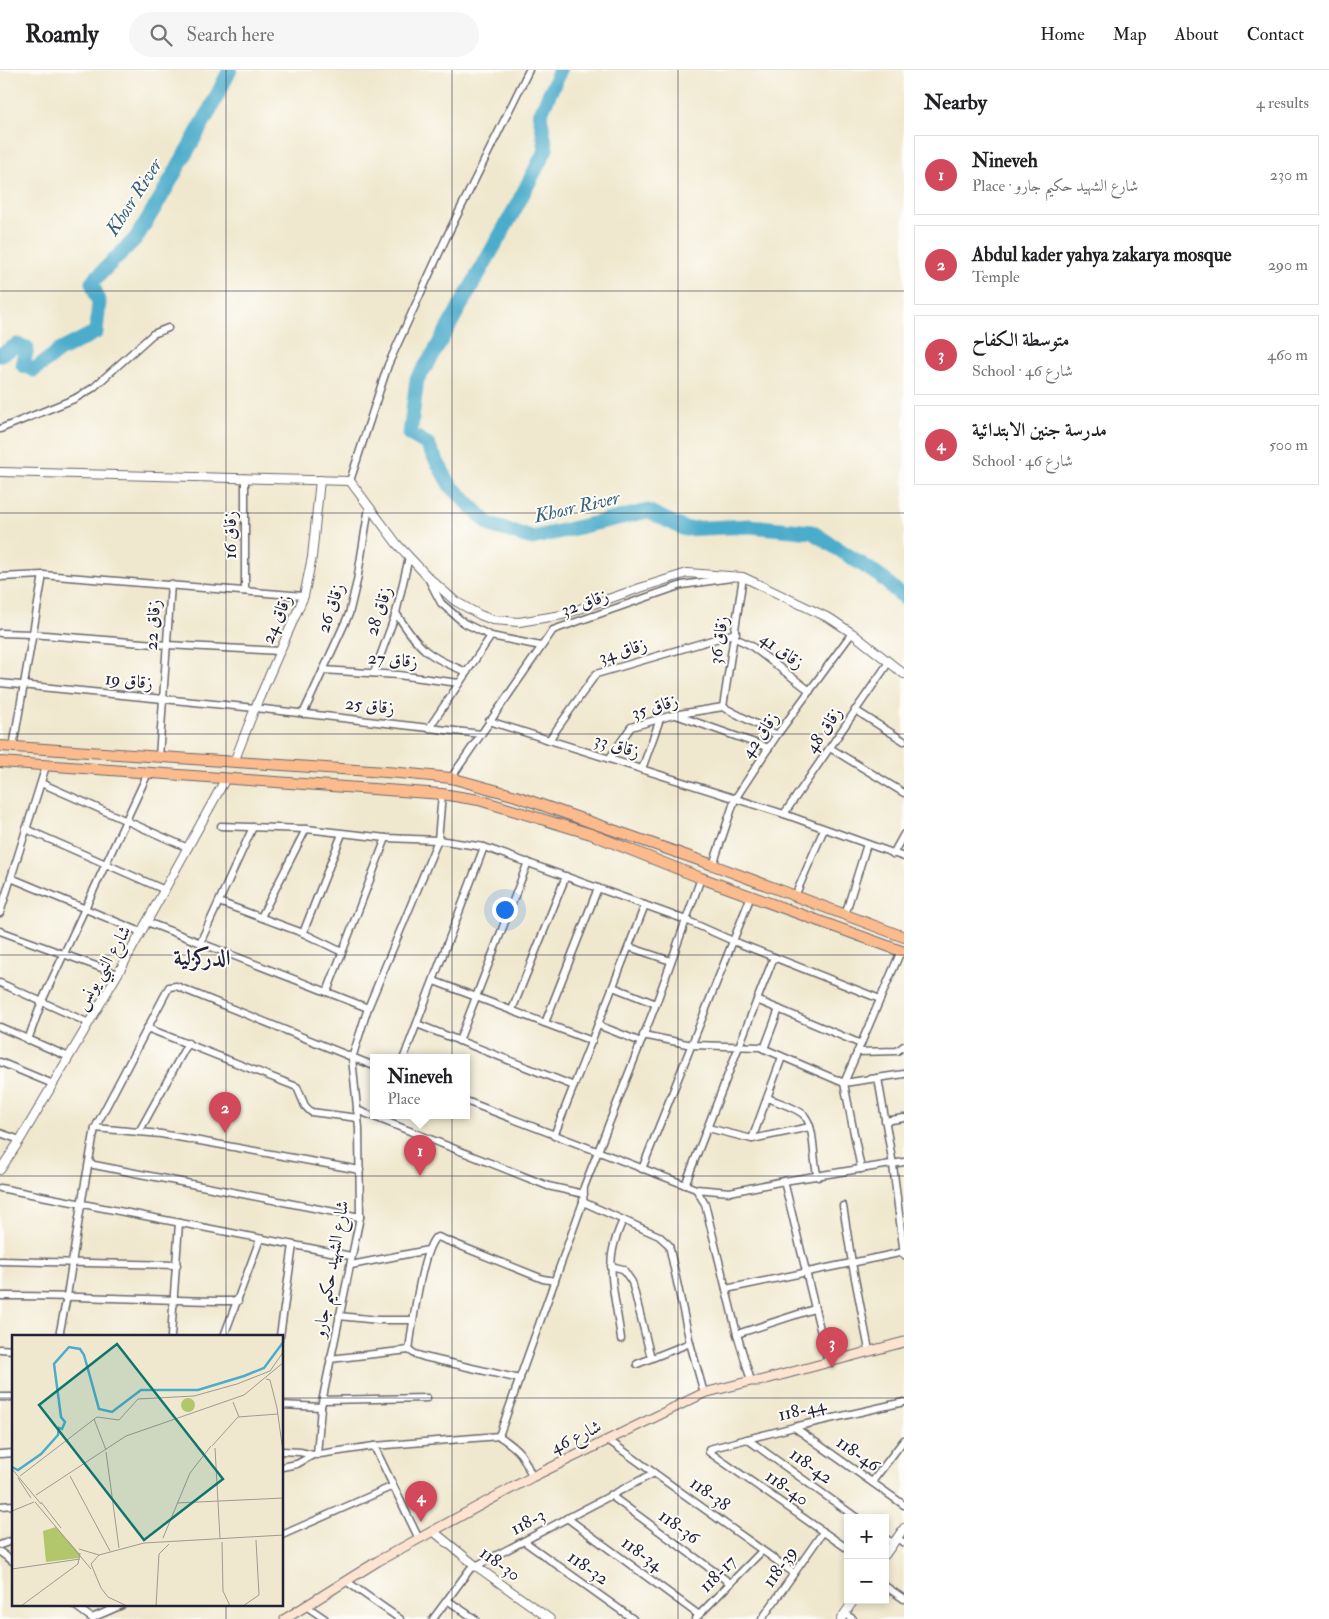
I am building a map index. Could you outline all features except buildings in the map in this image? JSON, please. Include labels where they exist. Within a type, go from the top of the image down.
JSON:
[{"type":"main road","points":[[0,746],[451,778],[516,796],[713,865],[845,915],[902,933]]},
{"type":"main road","points":[[0,762],[442,794],[479,800],[591,834],[701,878],[903,952]]},
{"type":"main road","name":"شارع 46","points":[[285,1619],[419,1539],[532,1477],[704,1393],[751,1380],[759,1381],[904,1342]]},
{"type":"street","points":[[350,481],[388,365],[446,238],[530,70]]},
{"type":"street","points":[[0,429],[74,399],[94,388],[153,334],[168,328]]},
{"type":"street","points":[[0,472],[350,481]]},
{"type":"street","name":"زقاق 16","points":[[244,478],[245,591]]},
{"type":"street","name":"زقاق 24","points":[[234,762],[255,708],[304,596],[312,557],[320,480]]},
{"type":"street","points":[[350,481],[397,544],[428,577],[455,601],[493,620],[519,622],[562,615],[687,574],[743,577],[830,619],[852,633],[904,674]]},
{"type":"street","name":"زقاق 26","points":[[303,714],[349,614],[357,581],[369,507]]},
{"type":"street","name":"زقاق 28","points":[[374,673],[396,613],[409,557]]},
{"type":"street","points":[[0,577],[43,575],[304,596]]},
{"type":"street","points":[[13,747],[43,575]]},
{"type":"street","points":[[428,577],[441,603],[464,624],[491,636],[541,646]]},
{"type":"street","name":"زقاق 32","points":[[451,778],[553,630],[682,585],[743,577]]},
{"type":"street","name":"زقاق 36","points":[[723,707],[743,577]]},
{"type":"street","name":"زقاق 22","points":[[160,757],[171,584]]},
{"type":"street","points":[[396,613],[415,641],[430,655],[467,672]]},
{"type":"street","points":[[553,630],[562,615]]},
{"type":"street","points":[[0,633],[280,651]]},
{"type":"street","name":"زقاق 42","points":[[713,865],[735,799],[777,736],[852,633]]},
{"type":"street","points":[[429,728],[491,636]]},
{"type":"street","name":"زقاق 41","points":[[735,636],[750,645],[810,691]]},
{"type":"street","name":"زقاق 34","points":[[549,740],[596,674],[735,636]]},
{"type":"street","name":"زقاق 48","points":[[784,814],[889,662]]},
{"type":"street","name":"زقاق 27","points":[[323,670],[374,673],[460,683]]},
{"type":"street","name":"زقاق 19","points":[[0,683],[255,708]]},
{"type":"street","points":[[723,707],[777,736]]},
{"type":"street","name":"زقاق 35","points":[[609,759],[631,728],[674,715],[723,707]]},
{"type":"street","name":"زقاق 25","points":[[255,708],[480,734]]},
{"type":"street","points":[[856,710],[904,741]]},
{"type":"street","points":[[674,715],[769,748]]},
{"type":"street","points":[[642,769],[660,719]]},
{"type":"street","name":"زقاق 33","points":[[489,721],[784,814],[904,857]]},
{"type":"street","points":[[830,748],[904,793]]},
{"type":"street","points":[[0,913],[46,766]]},
{"type":"street","points":[[28,1040],[42,1001],[148,773]]},
{"type":"street","name":"شارع النبي يونس","points":[[0,1170],[20,1140],[118,974],[226,778]]},
{"type":"street","points":[[41,783],[188,848]]},
{"type":"street","points":[[352,1058],[368,1008],[438,840],[442,794]]},
{"type":"street","points":[[221,826],[306,829],[386,838],[438,840],[484,847],[686,920],[880,1000]]},
{"type":"street","points":[[200,942],[253,827]]},
{"type":"street","points":[[26,829],[165,890]]},
{"type":"street","points":[[261,917],[306,829]]},
{"type":"street","points":[[796,896],[824,829]]},
{"type":"street","points":[[303,933],[342,834]]},
{"type":"street","points":[[893,854],[904,834]]},
{"type":"street","points":[[327,992],[386,838]]},
{"type":"street","points":[[845,915],[867,844]]},
{"type":"street","points":[[405,1054],[484,847]]},
{"type":"street","points":[[459,1041],[528,862]]},
{"type":"street","points":[[512,1010],[566,876]]},
{"type":"street","points":[[11,878],[141,932]]},
{"type":"street","points":[[500,1436],[583,1202],[584,1188],[656,1004],[701,878]]},
{"type":"street","points":[[545,1023],[598,888]]},
{"type":"street","points":[[642,1169],[751,896]]},
{"type":"street","points":[[219,902],[303,933],[342,952]]},
{"type":"street","points":[[554,1136],[645,905]]},
{"type":"street","points":[[147,922],[368,1008]]},
{"type":"street","points":[[0,931],[118,974]]},
{"type":"street","points":[[629,947],[671,961]]},
{"type":"street","points":[[861,1169],[844,1083],[903,952]]},
{"type":"street","points":[[685,1185],[774,957]]},
{"type":"street","points":[[434,981],[592,1041]]},
{"type":"street","points":[[0,983],[89,1023]]},
{"type":"street","points":[[59,1335],[96,1128],[147,1028],[170,988],[176,986],[370,1065]]},
{"type":"street","points":[[613,987],[656,1004]]},
{"type":"street","points":[[757,1000],[861,1044]]},
{"type":"street","points":[[764,1049],[779,1009]]},
{"type":"street","points":[[417,1024],[574,1086]]},
{"type":"street","points":[[598,1025],[641,1042]]},
{"type":"street","points":[[0,1028],[69,1057]]},
{"type":"street","points":[[147,1028],[297,1087],[305,1106],[311,1112],[358,1118]]},
{"type":"street","points":[[643,1035],[692,1044],[760,1047],[844,1083],[904,1074]]},
{"type":"street","points":[[139,1132],[188,1043]]},
{"type":"street","points":[[857,1052],[897,1051],[904,1046]]},
{"type":"street","points":[[752,1139],[782,1057]]},
{"type":"street","name":"شارع الشهيد حكيم جارو","points":[[315,1455],[330,1359],[360,1217],[358,1118],[352,1058]]},
{"type":"street","points":[[0,1062],[53,1084]]},
{"type":"street","points":[[726,1289],[904,1253],[901,1209],[878,1078]]},
{"type":"street","points":[[768,1098],[805,1116],[810,1127],[818,1177]]},
{"type":"street","points":[[470,1104],[696,1190],[730,1192],[784,1181],[904,1162]]},
{"type":"street","points":[[357,1110],[370,1115]]},
{"type":"street","points":[[885,1121],[904,1118]]},
{"type":"street","points":[[380,1119],[548,1186],[584,1194]]},
{"type":"street","points":[[708,1128],[752,1139],[810,1127]]},
{"type":"street","points":[[96,1128],[170,1136],[360,1170]]},
{"type":"street","points":[[0,1133],[20,1140]]},
{"type":"street","points":[[89,1164],[360,1217]]},
{"type":"street","points":[[784,1181],[828,1362]]},
{"type":"street","points":[[0,1188],[351,1256]]},
{"type":"street","points":[[696,1190],[705,1204],[737,1334],[751,1380]]},
{"type":"street","points":[[583,1202],[659,1236],[669,1245],[690,1343],[704,1393]]},
{"type":"street","points":[[844,1206],[852,1263],[869,1350]]},
{"type":"street","points":[[621,1339],[611,1266],[616,1237],[623,1220]]},
{"type":"street","points":[[171,1335],[179,1224]]},
{"type":"street","points":[[410,1350],[413,1320],[428,1250],[432,1242],[438,1237],[543,1279],[556,1281]]},
{"type":"street","points":[[224,1335],[260,1239]]},
{"type":"street","points":[[280,1335],[293,1245]]},
{"type":"street","points":[[351,1265],[428,1250]]},
{"type":"street","points":[[0,1261],[177,1264]]},
{"type":"street","points":[[611,1266],[623,1269],[632,1282],[651,1358]]},
{"type":"street","points":[[0,1296],[238,1301]]},
{"type":"street","points":[[737,1334],[814,1309]]},
{"type":"street","points":[[339,1316],[378,1320],[413,1320]]},
{"type":"street","points":[[637,1364],[690,1343]]},
{"type":"street","points":[[330,1359],[410,1350],[424,1357],[520,1379]]},
{"type":"street","points":[[323,1400],[427,1398]]},
{"type":"street","name":"118-44","points":[[709,1452],[709,1449],[747,1439],[904,1402]]},
{"type":"street","points":[[284,1405],[321,1407]]},
{"type":"street","name":"118-46","points":[[794,1427],[904,1505]]},
{"type":"street","points":[[284,1467],[297,1464],[315,1455],[374,1446],[500,1436],[514,1446],[524,1457],[532,1477]]},
{"type":"street","name":"118-42","points":[[747,1439],[851,1514]]},
{"type":"street","name":"118-38","points":[[608,1440],[794,1573]]},
{"type":"street","points":[[872,1482],[904,1440]]},
{"type":"street","points":[[374,1446],[419,1539]]},
{"type":"street","points":[[284,1451],[315,1455]]},
{"type":"street","name":"118-40","points":[[709,1452],[844,1546]]},
{"type":"street","name":"118-3","points":[[433,1619],[465,1574],[476,1566],[654,1473]]},
{"type":"street","points":[[284,1534],[393,1486]]},
{"type":"street","name":"118-36","points":[[610,1495],[730,1583]]},
{"type":"street","name":"118-34","points":[[567,1518],[697,1617]]},
{"type":"street","points":[[889,1549],[904,1528]]},
{"type":"street","name":"118-30","points":[[433,1531],[476,1566],[550,1619]]},
{"type":"street","name":"118-39","points":[[762,1619],[824,1532]]},
{"type":"street","points":[[889,1539],[904,1543]]},
{"type":"street","points":[[0,1545],[12,1541]]},
{"type":"street","name":"118-32","points":[[525,1542],[633,1619]]},
{"type":"street","name":"118-17","points":[[697,1617],[762,1551]]},
{"type":"street","points":[[0,1552],[12,1561]]},
{"type":"street","points":[[346,1581],[400,1619]]},
{"type":"street","points":[[889,1589],[904,1599]]},
{"type":"street","points":[[447,1600],[474,1619]]},
{"type":"street","points":[[851,1604],[843,1616],[853,1619]]},
{"type":"street","points":[[75,1606],[93,1619],[120,1606]]},
{"type":"street","points":[[306,1606],[325,1619]]},
{"type":"waterway","name":"Khosr River","points":[[0,355],[17,345],[27,348],[23,365],[34,370],[59,351],[96,332],[99,303],[92,282],[136,238],[206,117],[230,70]]},
{"type":"waterway","name":"Khosr River","points":[[560,70],[540,115],[546,149],[515,209],[431,358],[417,379],[410,434],[427,444],[450,485],[490,525],[532,538],[648,511],[685,529],[750,526],[812,532],[880,576],[904,598]]},
{"type":"place","name":"Abdul kader yahya zakarya mosque","points":[[225,1133]]},
{"type":"place","name":"Nineveh","points":[[420,1176]]},
{"type":"place","name":"متوسطة الكفاح","points":[[832,1368]]},
{"type":"place","name":"مدرسة جنين الابتدائية","points":[[421,1522]]},
{"type":"district","name":"الدركزلية","points":[[202,958]]}]
